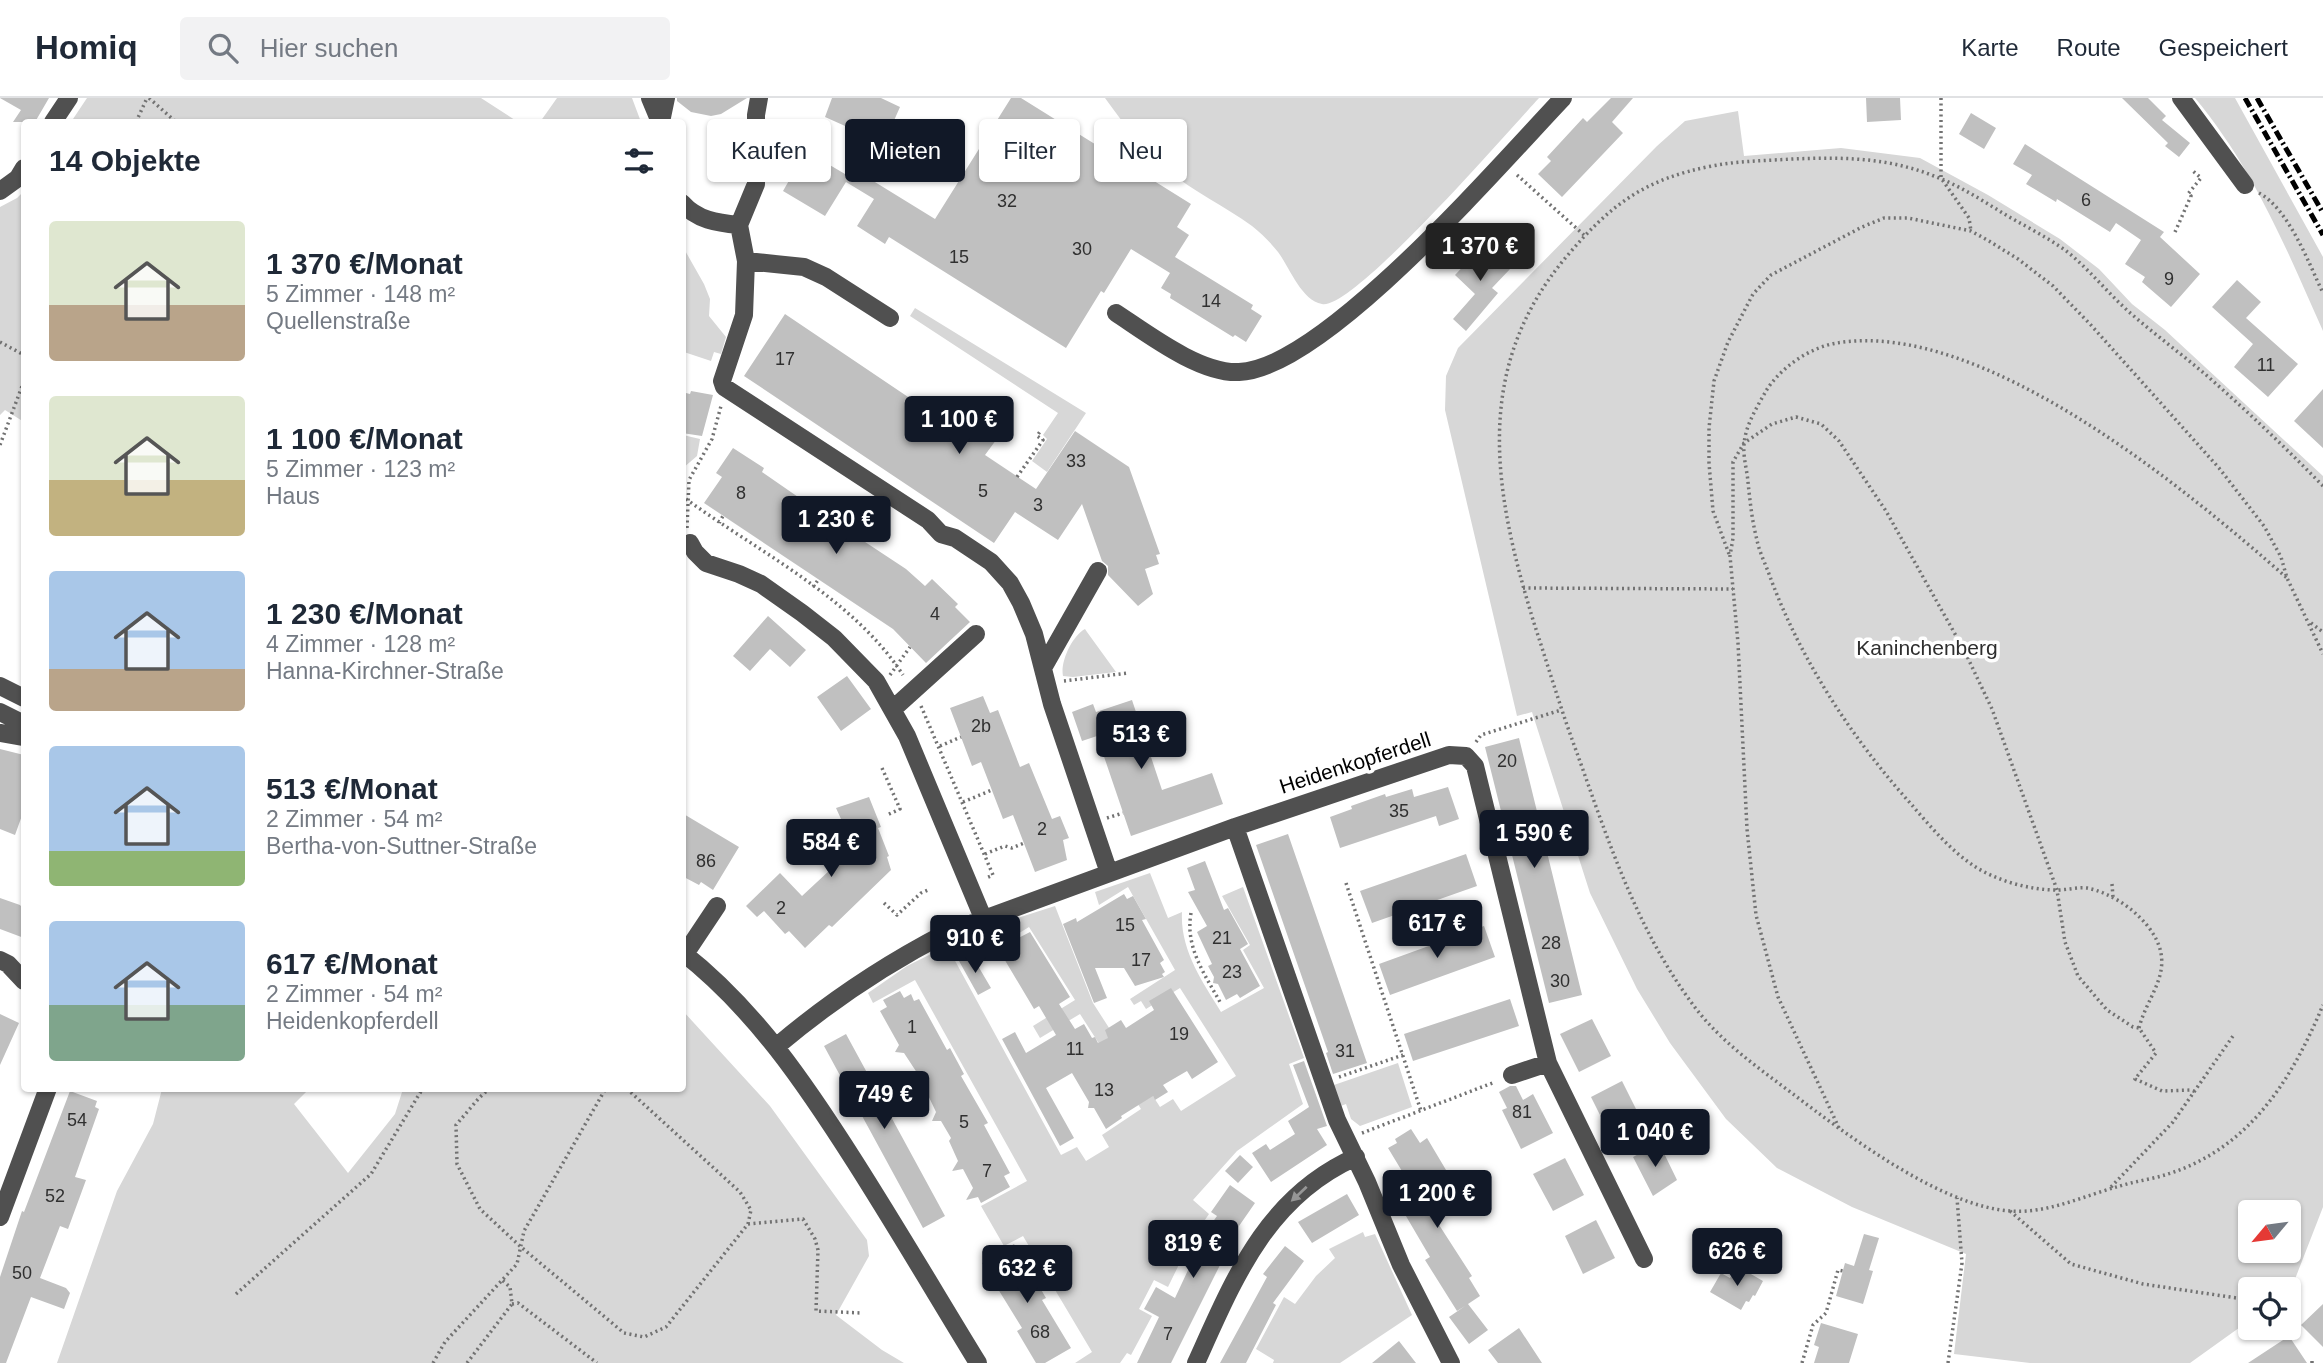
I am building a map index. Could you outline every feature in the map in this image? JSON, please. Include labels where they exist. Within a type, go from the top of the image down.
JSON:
[{"type":"street","points":[[55,119],[69,98]]},
{"type":"street","points":[[650,98],[659,119]]},
{"type":"street","points":[[661,119],[666,98]]},
{"type":"street","points":[[759,98],[756,115],[756,184],[739,225],[746,261],[744,315],[722,381],[724,387],[929,520],[941,534],[955,538],[991,562],[1010,583],[1034,634],[1052,704],[1109,873]]},
{"type":"street","points":[[1116,313],[1171,349],[1198,363],[1236,373],[1259,370],[1278,361],[1347,315],[1433,234],[1563,98]]},
{"type":"street","points":[[2181,98],[2217,143],[2245,185]]},
{"type":"street","points":[[0,191],[21,173]]},
{"type":"street","points":[[686,207],[706,220],[739,225]]},
{"type":"street","points":[[746,261],[804,267],[826,276],[890,318]]},
{"type":"street","points":[[690,543],[706,563],[761,584],[802,612],[851,654],[881,688],[893,709],[984,918]]},
{"type":"street","points":[[1043,668],[1098,571]]},
{"type":"street","points":[[893,709],[976,634]]},
{"type":"street","points":[[0,686],[21,696]]},
{"type":"street","points":[[0,712],[21,722]]},
{"type":"street","points":[[0,733],[21,736]]},
{"type":"street","name":"Heidenkopferdell","points":[[777,1046],[820,1011],[901,956],[946,933],[1235,827],[1449,755],[1466,756]]},
{"type":"street","points":[[1466,756],[1475,766],[1548,1063],[1644,1259]]},
{"type":"street","points":[[1235,827],[1337,1120],[1356,1157],[1401,1265],[1449,1362]]},
{"type":"street","points":[[686,950],[717,906]]},
{"type":"street","points":[[686,955],[745,1011],[798,1074],[879,1200],[978,1363]]},
{"type":"street","points":[[0,960],[8,964],[21,978]]},
{"type":"street","points":[[1512,1075],[1548,1063]]},
{"type":"street","points":[[0,1217],[47,1092]]},
{"type":"street","points":[[1196,1363],[1236,1277],[1269,1225],[1312,1181],[1356,1157]]},
{"type":"path","points":[[138,119],[148,98],[172,119]]},
{"type":"path","points":[[1941,98],[1941,178],[1969,218],[1971,231]]},
{"type":"path","points":[[2323,486],[2281,442],[2211,379],[2127,310],[2063,249],[1941,178],[1902,165],[1840,156],[1720,165],[1679,173],[1652,184],[1622,202],[1585,235],[1552,273],[1526,315],[1509,363],[1501,404],[1498,445],[1500,482],[1523,588],[1561,710],[1610,848],[1632,900],[1649,936],[1692,1004],[1712,1028],[1738,1052],[1840,1130],[1956,1198],[2010,1212],[2059,1204],[2168,1174],[2198,1161],[2228,1143],[2257,1119],[2295,1066],[2323,1005]]},
{"type":"path","points":[[1502,162],[1585,235]]},
{"type":"path","points":[[2175,232],[2191,196],[2188,194],[2201,178],[2193,171]]},
{"type":"path","points":[[2245,185],[2266,196],[2278,210],[2323,293]]},
{"type":"path","points":[[1730,556],[1713,511],[1709,428],[1714,381],[1728,342],[1753,294],[1771,275],[1862,227],[1884,218],[1908,218],[1971,231],[2018,258],[2053,286],[2099,334],[2219,468],[2264,526],[2281,557],[2287,578],[2323,654]]},
{"type":"path","points":[[1840,1130],[1778,997],[1756,915],[1747,828],[1730,556],[1733,538],[1733,462],[1744,443],[1753,415],[1772,382],[1808,353],[1829,344],[1853,340],[1883,340],[1955,357],[2001,376],[2067,411],[2117,443],[2222,520],[2287,578]]},
{"type":"path","points":[[0,342],[21,353]]},
{"type":"path","points":[[690,543],[687,537],[689,480],[712,439],[724,387]]},
{"type":"path","points":[[0,445],[21,390]]},
{"type":"path","points":[[1744,443],[1772,424],[1796,417],[1821,424],[1839,441],[1886,511],[1964,650],[1992,709],[2057,890],[2065,942],[2078,976],[2107,1010],[2139,1028]]},
{"type":"path","points":[[1017,477],[1043,440],[1037,436],[1041,430]]},
{"type":"path","points":[[1744,443],[1757,542],[1782,611],[1825,690],[1857,739],[1934,831],[1974,866],[2017,885],[2057,890],[2085,888],[2113,897],[2140,917],[2155,936],[2162,962],[2159,985],[2142,1016],[2139,1028],[2157,1053],[2135,1079],[2162,1091],[2196,1092]]},
{"type":"path","points":[[719,523],[723,516]]},
{"type":"path","points":[[814,587],[818,580]]},
{"type":"path","points":[[1523,588],[1733,589]]},
{"type":"path","points":[[2308,621],[2323,632]]},
{"type":"path","points":[[881,688],[910,647]]},
{"type":"path","points":[[1058,682],[1128,673]]},
{"type":"path","points":[[1466,756],[1481,735],[1561,710]]},
{"type":"path","points":[[940,746],[961,737]]},
{"type":"path","points":[[882,768],[900,809],[887,815]]},
{"type":"path","points":[[963,802],[992,790]]},
{"type":"path","points":[[985,853],[1005,846],[1012,848],[1024,844]]},
{"type":"path","points":[[1346,883],[1421,1111]]},
{"type":"path","points":[[2112,884],[2113,897]]},
{"type":"path","points":[[884,903],[897,915],[928,890]]},
{"type":"path","points":[[1191,913],[1188,927],[1193,953],[1220,1002]]},
{"type":"path","points":[[2109,1189],[2173,1122],[2233,1036]]},
{"type":"path","points":[[1325,1082],[1403,1055]]},
{"type":"path","points":[[1347,1139],[1512,1075]]},
{"type":"path","points":[[236,1294],[370,1174],[421,1092]]},
{"type":"path","points":[[486,1092],[457,1125],[457,1164],[480,1209],[624,1333],[644,1337],[666,1327],[748,1224],[751,1210],[740,1192],[630,1092]]},
{"type":"path","points":[[433,1363],[445,1342],[517,1264],[524,1231],[604,1092]]},
{"type":"path","points":[[1948,1363],[1962,1263],[1956,1198]]},
{"type":"path","points":[[2010,1212],[2071,1264],[2143,1284],[2238,1298]]},
{"type":"path","points":[[748,1224],[803,1219],[818,1250],[816,1311],[862,1313]]},
{"type":"path","points":[[1802,1363],[1813,1325],[1826,1313],[1838,1270],[1843,1271]]},
{"type":"path","points":[[502,1280],[510,1287],[512,1304]]},
{"type":"path","points":[[467,1363],[512,1304],[518,1303],[597,1363]]},
{"type":"green space","points":[[87,98],[481,98],[513,119],[73,119]]},
{"type":"green space","points":[[557,98],[632,98],[640,119],[542,119]]},
{"type":"green space","points":[[1105,98],[1539,98],[1397,250],[1339,298],[1322,304],[1302,290],[1278,252],[1259,232],[1184,182],[1187,182],[1187,119],[1121,119]]},
{"type":"green space","points":[[2195,98],[2235,98],[2323,257],[2323,331],[2252,181]]},
{"type":"green space","name":"Kaninchenberg","points":[[1738,111],[1744,156],[1841,148],[1920,158],[2060,239],[2099,269],[2132,304],[2165,330],[2323,476],[2323,1207],[2301,1264],[2301,1200],[2238,1200],[2238,1264],[2301,1264],[2296,1277],[2238,1277],[2238,1329],[2190,1363],[2030,1363],[1954,1354],[1966,1254],[1852,1207],[1777,1168],[1726,1119],[1670,1043],[1637,989],[1590,893],[1532,712],[1517,716],[1445,410],[1446,376],[1458,348],[1657,146],[1685,121]]},
{"type":"green space","points":[[21,194],[21,420],[5,410],[0,415],[0,207]]},
{"type":"green space","points":[[686,252],[710,299],[709,316],[726,337],[721,354],[714,352],[711,361],[686,353]]},
{"type":"green space","points":[[915,308],[1086,413],[1047,472],[1032,461],[1047,439],[1043,435],[1058,413],[910,316]]},
{"type":"green space","points":[[686,436],[700,439],[697,456],[686,465]]},
{"type":"green space","points":[[1085,629],[1116,672],[1063,676],[1063,664],[1068,650]]},
{"type":"green space","points":[[1150,873],[1168,918],[1182,912],[1188,952],[1221,1012],[1264,988],[1243,950],[1250,945],[1222,896],[1243,887],[1304,1058],[1289,1064],[1303,1104],[1237,1151],[1193,1200],[1209,1214],[1190,1242],[1168,1287],[1154,1280],[1139,1309],[1152,1316],[1131,1355],[1127,1353],[1120,1363],[1075,1363],[1092,1352],[1023,1236],[1004,1246],[981,1206],[1027,1181],[915,980],[873,1003],[868,993],[907,966],[947,946],[1061,1155],[1077,1147],[1086,1161],[1109,1147],[1102,1135],[1141,1109],[1080,1014],[1040,1038],[1033,1026],[1075,1000],[1029,927],[996,947],[991,939],[986,942],[982,934],[986,928],[1055,906],[1093,1003],[1160,1107],[1173,1099],[1181,1111],[1236,1076],[1180,988],[1146,1009],[1141,1001],[1134,1005],[1130,999],[1175,970],[1128,887],[1099,905],[1095,892]]},
{"type":"green space","points":[[686,1014],[770,1106],[867,1240],[869,1256],[836,1315],[904,1363],[57,1363],[117,1191],[153,1124],[161,1092],[306,1092],[294,1104],[348,1173],[395,1114],[402,1092],[686,1092]]},
{"type":"green space","points":[[1398,1063],[1412,1107],[1360,1126],[1351,1119],[1346,1104],[1338,1107],[1331,1086]]},
{"type":"green space","points":[[1363,1232],[1365,1237],[1375,1234],[1412,1315],[1340,1363],[1273,1363],[1274,1360],[1256,1349],[1284,1297],[1295,1304],[1316,1276],[1335,1258],[1329,1249]]},
{"type":"building","points":[[0,98],[49,98],[37,119],[13,122],[21,110]]},
{"type":"building","points":[[677,98],[747,98],[721,114],[711,116],[691,112],[677,101]]},
{"type":"building","points":[[832,98],[881,98],[900,107],[895,119],[845,119],[845,126],[825,117]]},
{"type":"building","points":[[1011,98],[1021,98],[1055,119],[998,119]]},
{"type":"building","points":[[1611,98],[1633,98],[1612,122],[1623,133],[1562,197],[1538,174],[1551,161],[1547,157],[1583,118],[1587,122]]},
{"type":"building","points":[[1866,98],[1900,98],[1901,120],[1867,122]]},
{"type":"building","points":[[2122,98],[2148,98],[2166,116],[2162,120],[2190,143],[2179,157],[2165,146],[2168,143]]},
{"type":"building","points":[[1971,113],[1996,128],[1984,149],[1959,134]]},
{"type":"building","points":[[1080,135],[1094,144],[1094,182],[1156,182],[1191,204],[1177,227],[1189,235],[1175,257],[1253,305],[1251,309],[1262,316],[1246,342],[1235,335],[1233,337],[1170,298],[1171,294],[1161,288],[1170,273],[1131,249],[1066,348],[889,237],[885,244],[857,226],[874,199],[846,182],[875,182],[935,219],[958,182],[965,182],[965,171],[979,149],[979,182],[1080,182]]},
{"type":"building","points":[[2025,144],[2164,232],[2160,237],[2200,274],[2171,307],[2142,282],[2145,277],[2125,264],[2141,240],[2116,223],[2110,232],[2057,199],[2056,202],[2026,184],[2032,175],[2013,164]]},
{"type":"building","points":[[831,166],[845,174],[846,182],[825,216],[783,191],[788,182],[831,182]]},
{"type":"building","points":[[1485,243],[1511,268],[1492,288],[1498,293],[1466,331],[1453,319],[1475,294],[1455,275]]},
{"type":"building","points":[[2237,280],[2261,302],[2246,318],[2298,364],[2268,397],[2234,367],[2253,344],[2212,307]]},
{"type":"building","points":[[785,314],[963,434],[974,418],[999,436],[985,455],[1036,489],[1075,431],[1129,467],[1160,554],[1156,555],[1159,564],[1145,569],[1153,594],[1138,606],[1108,575],[1108,566],[1102,561],[1082,504],[1058,540],[1015,512],[994,543],[744,376]]},
{"type":"building","points":[[2323,389],[2323,448],[2294,421]]},
{"type":"building","points":[[691,391],[713,395],[702,436],[686,434],[686,393],[690,394]]},
{"type":"building","points":[[733,448],[764,468],[762,472],[814,508],[818,503],[859,531],[856,536],[906,569],[925,586],[932,579],[958,604],[955,607],[970,622],[926,663],[893,629],[704,503],[722,477],[716,473]]},
{"type":"building","points":[[768,616],[806,650],[790,667],[770,649],[750,671],[733,656]]},
{"type":"building","points":[[847,676],[871,709],[841,731],[817,697]]},
{"type":"building","points":[[983,696],[990,713],[998,710],[1020,767],[1029,763],[1052,819],[1060,816],[1069,838],[1063,840],[1067,860],[1035,872],[1013,815],[1003,819],[981,762],[972,766],[950,708]]},
{"type":"building","points":[[1132,700],[1162,790],[1212,773],[1223,804],[1131,836],[1097,736],[1082,741],[1072,712],[1093,704],[1096,712]]},
{"type":"building","points":[[1519,738],[1582,995],[1549,1003],[1485,747]]},
{"type":"building","points":[[0,749],[21,754],[21,818],[15,835],[0,829]]},
{"type":"building","points":[[1448,787],[1459,819],[1439,826],[1436,816],[1340,848],[1330,817],[1385,794],[1386,797],[1412,789],[1414,797]]},
{"type":"building","points":[[869,797],[881,827],[878,828],[889,856],[887,857],[891,870],[832,927],[829,925],[805,948],[789,931],[785,934],[764,911],[757,917],[746,906],[780,873],[802,896],[845,856],[831,823],[841,819],[836,808]]},
{"type":"building","points":[[686,815],[739,847],[713,890],[701,882],[699,885],[686,878]]},
{"type":"building","points":[[1288,834],[1367,1063],[1333,1074],[1326,1053],[1328,1052],[1256,845]]},
{"type":"building","points":[[1466,854],[1477,886],[1372,923],[1360,891]]},
{"type":"building","points":[[1205,861],[1224,910],[1228,908],[1248,944],[1240,949],[1260,986],[1240,998],[1237,994],[1226,1000],[1218,984],[1213,983],[1214,977],[1208,966],[1212,964],[1197,932],[1207,926],[1188,892],[1195,890],[1187,868]]},
{"type":"building","points":[[1124,894],[1127,899],[1133,896],[1146,919],[1142,920],[1164,960],[1160,963],[1165,972],[1162,974],[1164,977],[1135,986],[1124,968],[1095,968],[1107,998],[1094,1003],[1063,924],[1076,918],[1077,922]]},
{"type":"building","points":[[0,898],[20,905],[21,937],[0,929]]},
{"type":"building","points":[[1484,926],[1495,957],[1390,995],[1379,964]]},
{"type":"building","points":[[1030,932],[1070,997],[1059,1004],[1075,1029],[1084,1024],[1098,1043],[1108,1038],[1105,1030],[1121,1020],[1126,1028],[1154,1010],[1149,1001],[1171,988],[1218,1062],[1192,1079],[1187,1071],[1163,1085],[1168,1092],[1155,1100],[1153,1096],[1106,1129],[1094,1108],[1088,1108],[1089,1102],[1072,1073],[1046,1088],[1074,1138],[1060,1146],[1002,1039],[1015,1032],[1026,1053],[1056,1035],[1039,1006],[1034,1009],[1003,957],[1006,955],[1001,947]]},
{"type":"building","points":[[971,954],[991,988],[978,995],[959,961]]},
{"type":"building","points":[[900,991],[904,998],[911,994],[914,1001],[919,999],[947,1050],[950,1048],[964,1074],[961,1076],[988,1123],[984,1125],[1010,1173],[1004,1176],[1010,1187],[981,1203],[978,1197],[966,1200],[973,1188],[963,1169],[952,1171],[958,1161],[949,1141],[951,1138],[941,1121],[932,1121],[936,1112],[927,1088],[904,1053],[895,1052],[899,1045],[880,1011],[887,1007],[883,1000]]},
{"type":"building","points":[[1510,999],[1519,1026],[1413,1061],[1404,1034]]},
{"type":"building","points":[[0,1014],[19,1023],[0,1065]]},
{"type":"building","points":[[1592,1019],[1611,1056],[1579,1072],[1560,1034]]},
{"type":"building","points":[[846,1034],[945,1216],[923,1228],[824,1046]]},
{"type":"building","points":[[1304,1061],[1327,1126],[1317,1129],[1327,1145],[1271,1182],[1252,1153],[1266,1144],[1270,1150],[1295,1134],[1288,1121],[1309,1107],[1293,1065]]},
{"type":"building","points":[[1622,1081],[1641,1119],[1610,1135],[1591,1097]]},
{"type":"building","points":[[1516,1086],[1523,1100],[1533,1094],[1553,1133],[1521,1149],[1502,1110],[1507,1108],[1499,1092]]},
{"type":"building","points":[[70,1092],[97,1101],[95,1107],[99,1109],[75,1177],[86,1180],[68,1229],[60,1226],[40,1278],[66,1288],[70,1293],[64,1309],[31,1297],[6,1363],[0,1363],[0,1277],[22,1211],[24,1212]]},
{"type":"building","points":[[1411,1129],[1420,1143],[1427,1138],[1449,1175],[1444,1178],[1449,1185],[1423,1200],[1472,1276],[1469,1278],[1480,1296],[1468,1304],[1488,1330],[1469,1344],[1449,1317],[1465,1306],[1457,1311],[1425,1260],[1430,1257],[1403,1211],[1420,1201],[1388,1148],[1397,1143],[1395,1139]]},
{"type":"building","points":[[1659,1143],[1677,1180],[1653,1196],[1633,1157]]},
{"type":"building","points":[[1240,1155],[1253,1167],[1238,1183],[1225,1171]]},
{"type":"building","points":[[1565,1158],[1584,1195],[1553,1211],[1533,1174]]},
{"type":"building","points":[[1230,1185],[1255,1203],[1214,1262],[1220,1265],[1171,1363],[1137,1363],[1159,1317],[1144,1309],[1156,1287],[1175,1298],[1189,1268],[1179,1263],[1190,1242],[1196,1245],[1217,1216],[1211,1212]]},
{"type":"building","points":[[1347,1194],[1359,1215],[1312,1243],[1298,1222]]},
{"type":"building","points":[[1596,1220],[1615,1258],[1583,1274],[1565,1236]]},
{"type":"building","points":[[1864,1234],[1879,1238],[1869,1270],[1873,1271],[1863,1304],[1836,1296],[1845,1263],[1854,1266]]},
{"type":"building","points":[[1746,1235],[1762,1244],[1755,1258],[1739,1249]]},
{"type":"building","points":[[1014,1244],[1046,1298],[1042,1300],[1071,1348],[1045,1363],[1036,1363],[1017,1331],[1022,1328],[982,1263]]},
{"type":"building","points":[[1285,1246],[1304,1261],[1273,1303],[1276,1305],[1246,1363],[1220,1363],[1267,1277],[1263,1274]]},
{"type":"building","points":[[1737,1266],[1763,1281],[1755,1296],[1753,1295],[1749,1302],[1746,1301],[1741,1310],[1710,1292],[1721,1273],[1730,1278]]},
{"type":"building","points":[[2323,1304],[2323,1347],[2301,1325]]},
{"type":"building","points":[[1821,1323],[1858,1334],[1849,1363],[1814,1363],[1819,1347],[1814,1345]]},
{"type":"building","points":[[1519,1328],[1542,1363],[1498,1363],[1488,1350]]},
{"type":"building","points":[[2283,1340],[2292,1340],[2307,1363],[2248,1363]]},
{"type":"building","points":[[1399,1341],[1416,1363],[1372,1363]]},
{"type":"railway","points":[[2245,98],[2323,235]]},
{"type":"railway","points":[[2257,98],[2323,213]]}]
